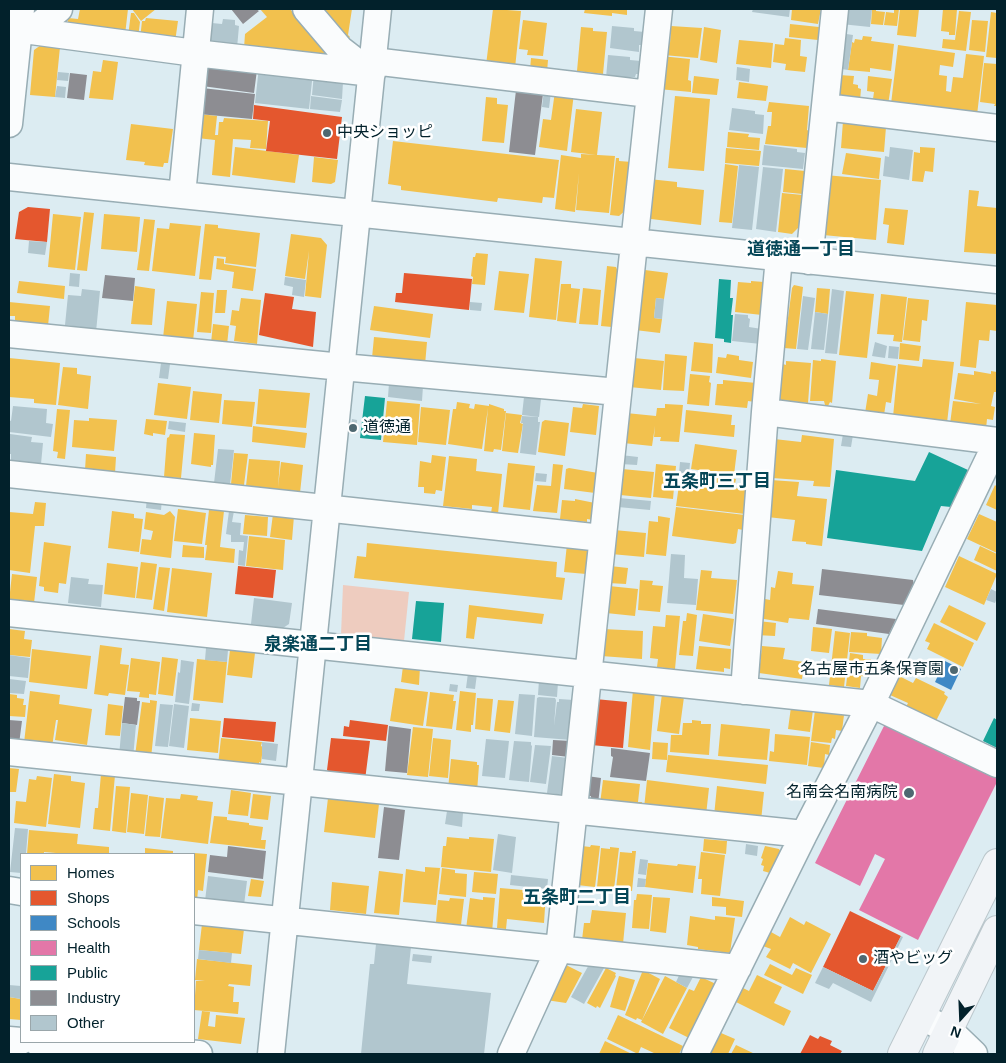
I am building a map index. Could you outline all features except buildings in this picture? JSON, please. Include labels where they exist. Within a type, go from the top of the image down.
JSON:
[{"type":"main road","points":[[902,1054],[997,863]]},
{"type":"main road","points":[[937,1054],[997,930]]},
{"type":"street","points":[[20,24],[59,9]]},
{"type":"street","points":[[306,9],[340,49],[372,67]]},
{"type":"street","points":[[271,1054],[378,9]]},
{"type":"street","points":[[511,1054],[559,949],[658,9]]},
{"type":"street","points":[[809,261],[835,9]]},
{"type":"street","points":[[182,195],[196,53],[198,11]]},
{"type":"street","points":[[20,24],[196,53],[372,67],[649,94]]},
{"type":"street","points":[[9,124],[20,24]]},
{"type":"street","points":[[825,107],[997,128]]},
{"type":"street","points":[[9,177],[997,280]]},
{"type":"street","points":[[744,691],[778,257]]},
{"type":"street","points":[[9,334],[618,392]]},
{"type":"street","points":[[695,1054],[871,704],[997,442],[765,412]]},
{"type":"street","points":[[9,474],[602,538]]},
{"type":"street","points":[[9,612],[871,704],[997,764]]},
{"type":"street","points":[[9,752],[804,834]]},
{"type":"street","points":[[195,911],[738,968]]},
{"type":"street","points":[[921,1017],[949,1030],[974,1054]]},
{"type":"street","points":[[50,1043],[199,1054]]},
{"type":"shaded area","points":[[343,585],[409,592],[404,641],[341,635]]},
{"type":"place","name":"中央ショッピ","points":[[327,133]]},
{"type":"place","name":"道徳通","points":[[353,428]]},
{"type":"place","name":"名古屋市五条保育園","points":[[954,670]]},
{"type":"place","name":"名南会名南病院","points":[[909,793]]},
{"type":"place","name":"酒やビッグ","points":[[863,959]]},
{"type":"district","name":"道徳通一丁目","points":[[801,250]]},
{"type":"district","name":"五条町三丁目","points":[[717,482]]},
{"type":"district","name":"泉楽通二丁目","points":[[318,645]]},
{"type":"district","name":"五条町二丁目","points":[[577,898]]}]
